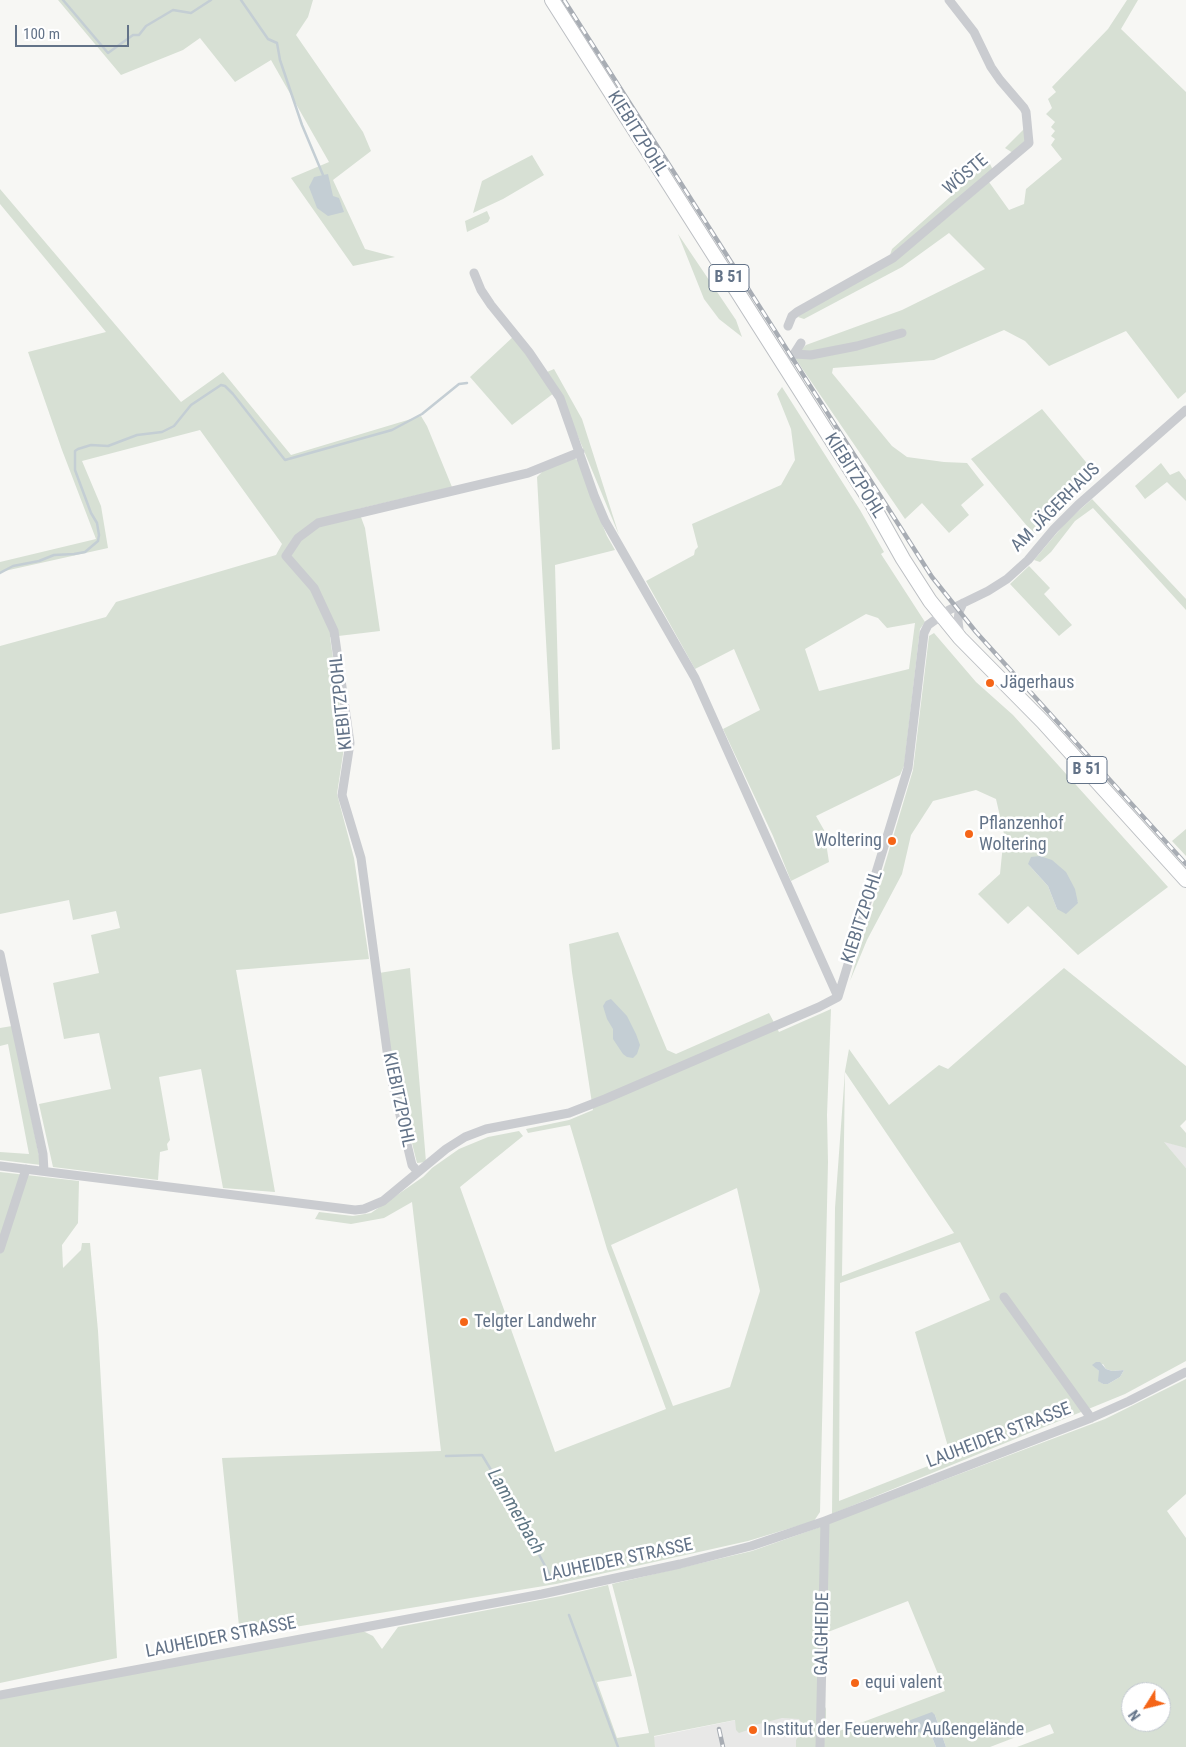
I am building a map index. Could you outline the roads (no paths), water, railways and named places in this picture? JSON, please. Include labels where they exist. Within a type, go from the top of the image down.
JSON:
[{"type":"main road","name":"KIEBITZPOHL","points":[[552,0],[788,358],[916,579],[941,615]]},
{"type":"main road","name":"B 51","points":[[941,615],[960,638],[1044,722],[1186,880]]},
{"type":"street","name":"WÖSTE","points":[[788,326],[792,316],[798,312],[893,258],[1029,143],[1024,108],[1000,80],[974,32],[950,0]]},
{"type":"street","name":"KIEBITZPOHL","points":[[474,273],[481,290],[491,305],[529,352],[560,398],[594,495],[613,537],[695,678],[838,997]]},
{"type":"street","points":[[788,358],[857,346],[902,334]]},
{"type":"street","points":[[788,358],[801,343]]},
{"type":"street","name":"AM JÄGERHAUS","points":[[941,615],[1007,580],[1028,560],[1054,529],[1078,505],[1186,410]]},
{"type":"street","name":"KIEBITZPOHL","points":[[418,1172],[412,1164],[390,1073],[361,858],[342,795],[350,743],[334,630],[314,588],[286,556],[298,538],[318,523],[528,473],[580,452]]},
{"type":"street","points":[[960,638],[958,621],[963,603]]},
{"type":"street","name":"KIEBITZPOHL","points":[[0,1166],[355,1210],[373,1206],[383,1201],[446,1149],[465,1137],[486,1129],[569,1113],[819,1007],[838,997],[888,840],[908,768],[924,633],[928,625],[941,615]]},
{"type":"street","points":[[0,954],[43,1154],[44,1171]]},
{"type":"street","points":[[0,1249],[26,1169]]},
{"type":"street","points":[[1004,1298],[1091,1418]]},
{"type":"street","name":"LAUHEIDER STRASSE","points":[[0,1695],[608,1580],[751,1546],[825,1521],[1091,1418],[1186,1372]]},
{"type":"street","name":"GALGHEIDE","points":[[820,1747],[825,1521]]},
{"type":"waterway","points":[[63,0],[108,53],[133,35],[139,35],[146,26],[173,10],[191,13],[211,0]]},
{"type":"waterway","points":[[241,0],[268,39],[277,43],[280,60],[302,125],[323,175]]},
{"type":"waterway","points":[[0,573],[13,566],[39,561],[54,555],[85,552],[98,541],[97,523],[91,513],[75,470],[75,451],[91,445],[108,446],[137,435],[162,432],[174,426],[191,405],[221,385],[225,386],[233,394],[285,460],[392,430],[422,414],[459,384],[467,383]]},
{"type":"waterway","name":"Lammerbach","points":[[446,1456],[482,1455],[510,1501],[550,1575]]},
{"type":"waterway","name":"Lammerbach","points":[[569,1615],[618,1747]]},
{"type":"railway","points":[[564,0],[932,577],[976,632],[1186,864]]},
{"type":"railway","points":[[719,1729],[723,1747]]},
{"type":"place","name":"Jägerhaus","points":[[990,683]]},
{"type":"place","name":"Pflanzenhof Woltering","points":[[969,834]]},
{"type":"place","name":"Woltering","points":[[892,841]]},
{"type":"place","name":"Telgter Landwehr","points":[[464,1322]]},
{"type":"place","name":"equi valent","points":[[855,1683]]},
{"type":"place","name":"Institut der Feuerwehr Außengelände","points":[[753,1730]]}]
